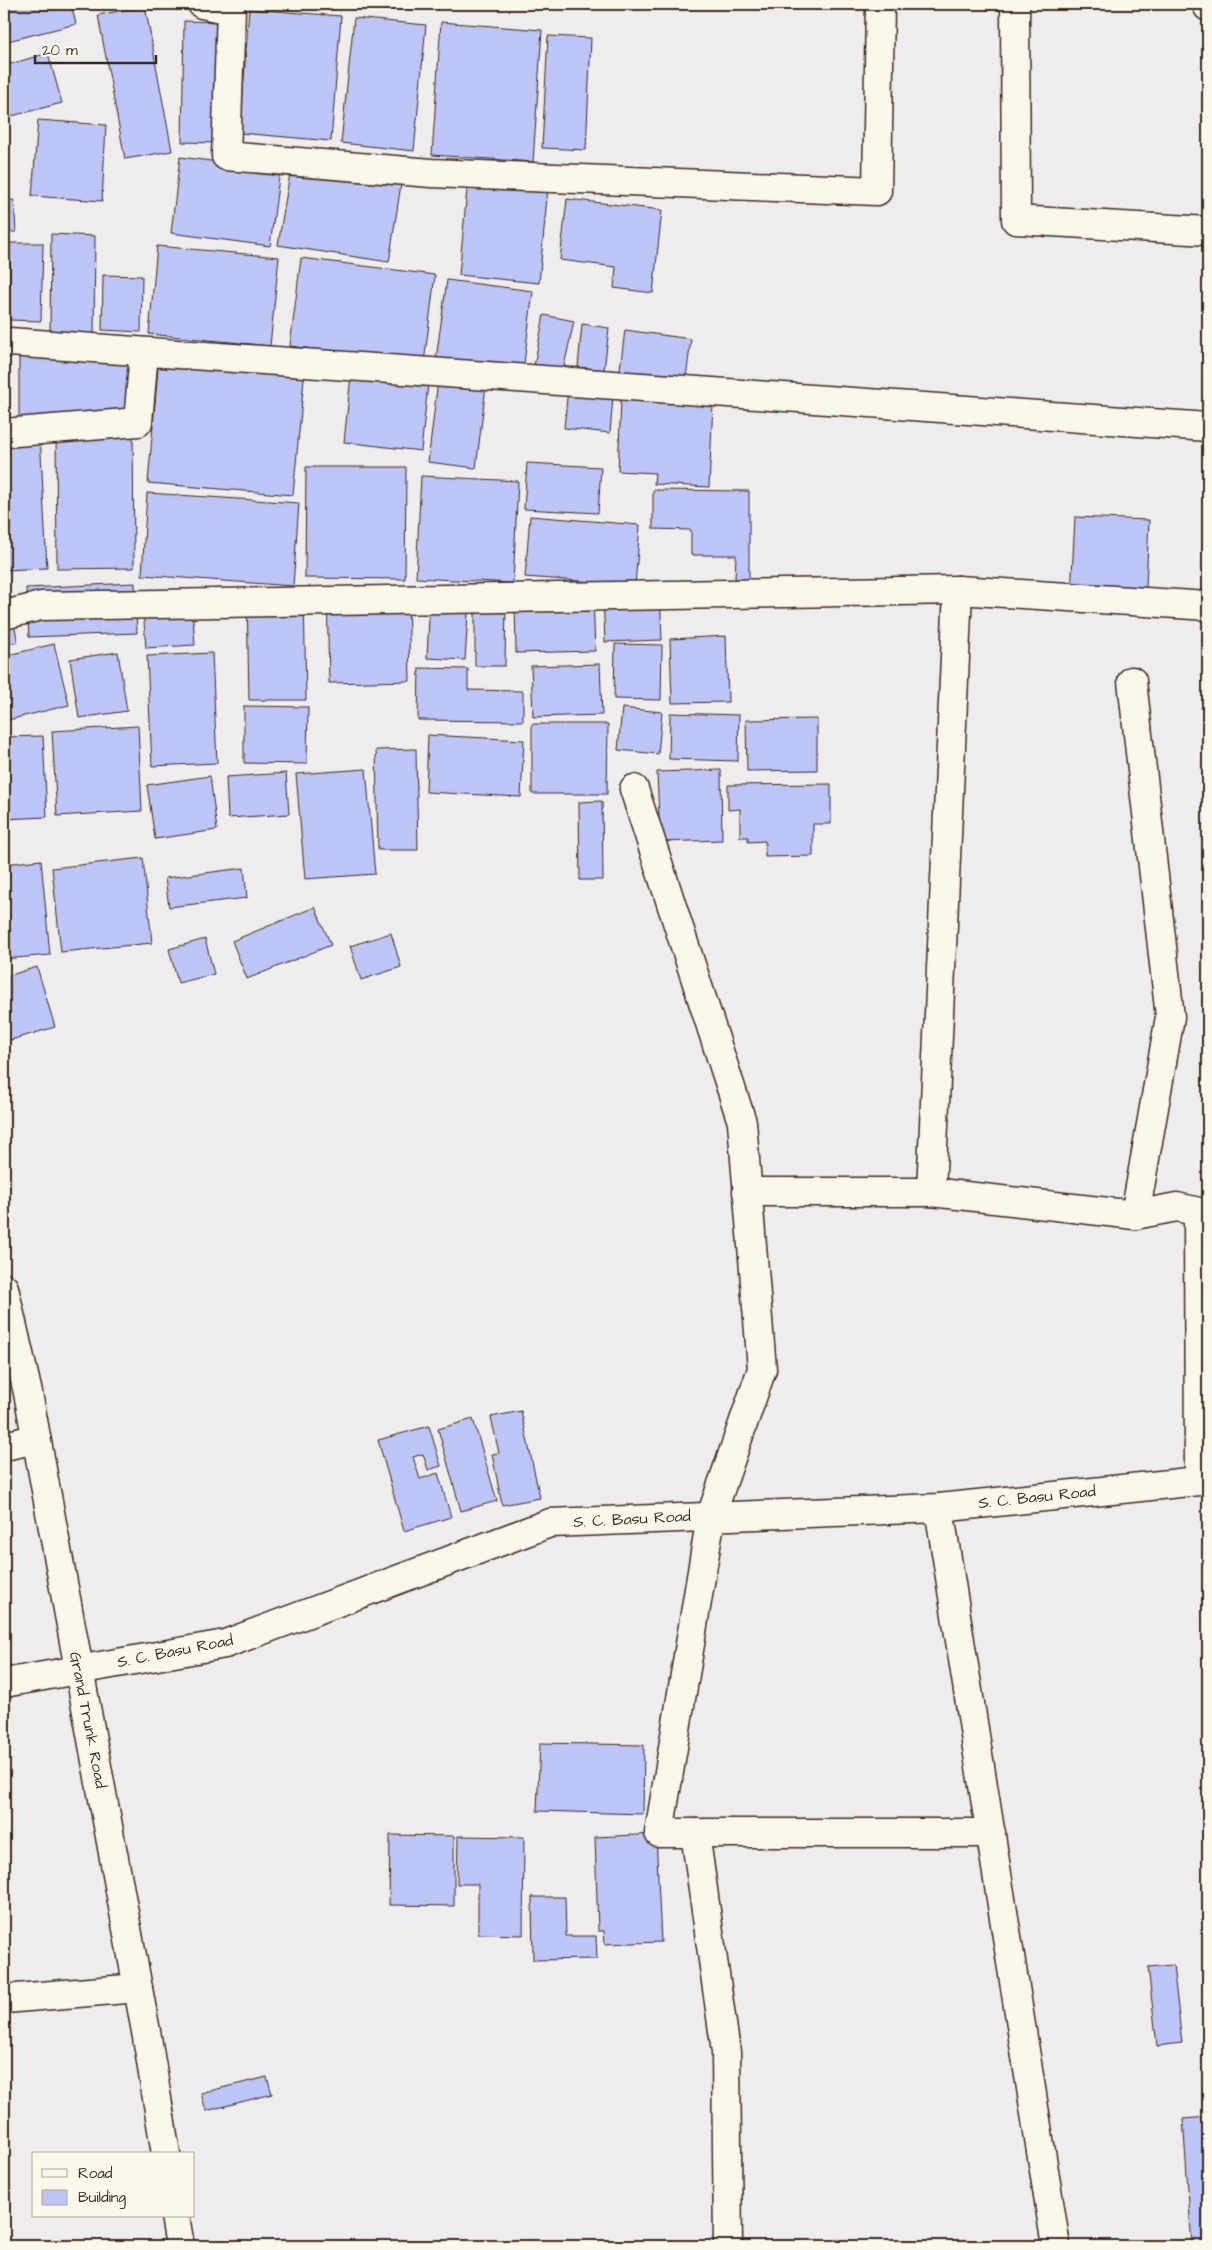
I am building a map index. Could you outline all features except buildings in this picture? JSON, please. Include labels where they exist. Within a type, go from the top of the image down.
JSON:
[{"type":"street","points":[[202,4],[231,10],[226,156],[432,173],[877,191],[880,4]]},
{"type":"street","points":[[1015,4],[1016,220],[1208,231]]},
{"type":"street","points":[[9,342],[1208,427]]},
{"type":"street","points":[[4,433],[138,422],[144,352]]},
{"type":"street","points":[[931,1192],[958,590]]},
{"type":"street","points":[[4,615],[41,606],[958,590],[1208,606]]},
{"type":"street","points":[[1132,681],[1170,1017],[1135,1216]]},
{"type":"street","points":[[634,789],[742,1122],[762,1369],[711,1516],[659,1833],[991,1833]]},
{"type":"street","points":[[748,1192],[931,1192],[1135,1216],[1177,1207],[1203,1214],[1204,1480]]},
{"type":"street","name":"Grand Trunk Road","points":[[4,1288],[36,1439],[138,1988],[166,2152]]},
{"type":"street","points":[[4,1446],[36,1439]]},
{"type":"street","name":"S. C. Basu Road","points":[[4,1683],[225,1644],[550,1523],[939,1508],[1204,1480]]},
{"type":"street","points":[[939,1508],[1056,2246]]},
{"type":"street","points":[[695,1832],[726,2052],[728,2246]]},
{"type":"street","points":[[4,1999],[138,1988]]},
{"type":"street","points":[[175,2218],[180,2246]]}]
